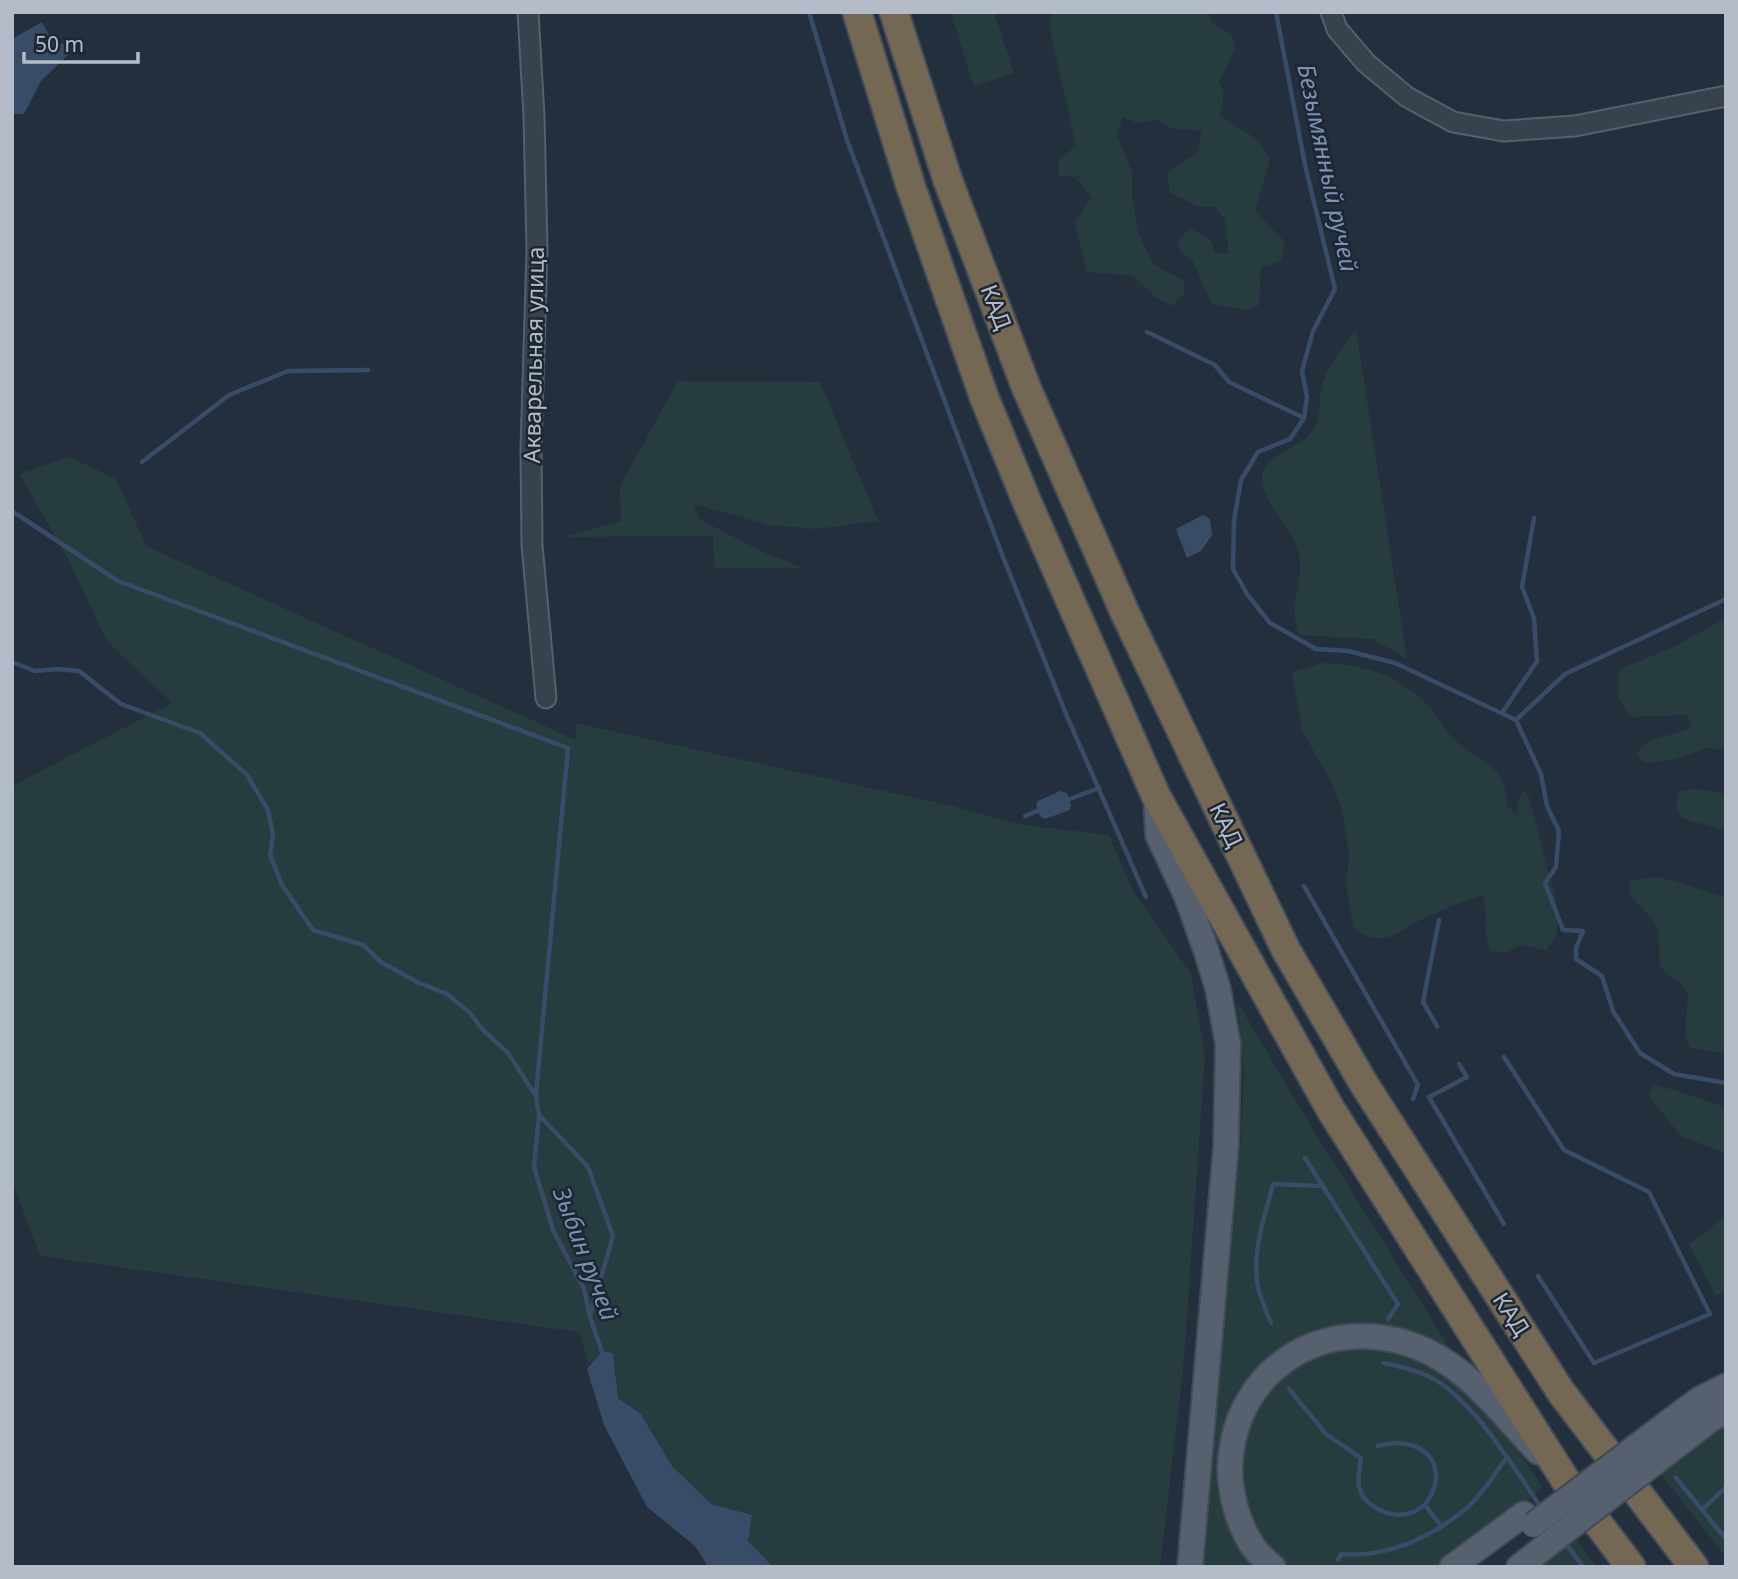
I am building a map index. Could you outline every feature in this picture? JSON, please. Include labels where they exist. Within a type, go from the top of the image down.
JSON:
[{"type":"highway","name":"КАД","points":[[857,12],[911,187],[985,397],[1027,502],[1156,796],[1331,1110],[1566,1481],[1631,1567]]},
{"type":"highway","name":"КАД","points":[[894,12],[947,178],[1027,387],[1125,613],[1286,950],[1364,1084],[1561,1392],[1694,1567]]},
{"type":"main road","points":[[1156,796],[1158,835],[1187,897],[1206,950],[1218,989],[1228,1044],[1226,1146],[1190,1567]]},
{"type":"main road","points":[[1273,1567],[1254,1548],[1241,1525],[1230,1487],[1231,1453],[1236,1428],[1248,1399],[1263,1378],[1284,1360],[1314,1344],[1343,1336],[1375,1336],[1399,1341],[1428,1352],[1449,1364],[1474,1384],[1566,1481]]},
{"type":"main road","points":[[1478,1567],[1668,1437],[1700,1399],[1726,1386]]},
{"type":"main road","points":[[1452,1567],[1535,1528],[1610,1467],[1668,1437],[1726,1412]]},
{"type":"main road","points":[[1519,1567],[1535,1528]]},
{"type":"street","name":"Акварельная улица","points":[[528,12],[537,250],[531,545],[546,698]]},
{"type":"street","points":[[1331,12],[1338,29],[1366,63],[1407,97],[1453,122],[1504,131],[1575,126],[1726,96]]},
{"type":"green space","points":[[951,12],[994,12],[1014,73],[974,87]]},
{"type":"green space","points":[[1051,12],[1209,12],[1211,22],[1232,35],[1235,49],[1219,82],[1224,92],[1220,115],[1258,140],[1270,160],[1255,211],[1285,242],[1281,261],[1261,267],[1259,305],[1250,310],[1212,305],[1192,259],[1180,251],[1178,239],[1191,229],[1210,239],[1215,253],[1229,253],[1225,220],[1215,207],[1196,206],[1170,192],[1167,174],[1184,160],[1197,155],[1202,131],[1173,129],[1158,119],[1138,123],[1123,117],[1117,136],[1132,172],[1132,196],[1138,233],[1153,264],[1184,281],[1184,295],[1172,306],[1156,297],[1132,276],[1087,272],[1075,223],[1092,197],[1075,177],[1059,176],[1059,159],[1076,146],[1050,31]]},
{"type":"green space","points":[[1356,329],[1407,659],[1373,639],[1299,635],[1295,612],[1300,571],[1298,550],[1269,501],[1262,481],[1263,472],[1271,460],[1304,440],[1314,428],[1319,415],[1324,379],[1334,359]]},
{"type":"green space","points":[[678,381],[820,382],[878,521],[816,529],[769,525],[694,504],[699,519],[763,552],[803,568],[714,568],[713,536],[564,537],[621,521],[620,486]]},
{"type":"green space","points":[[70,457],[116,479],[146,546],[576,740],[575,723],[952,806],[1022,825],[1109,835],[1132,889],[1191,974],[1205,1055],[1184,1360],[1160,1567],[773,1567],[748,1541],[752,1515],[711,1504],[672,1466],[641,1414],[618,1398],[615,1367],[602,1351],[592,1362],[588,1362],[579,1332],[40,1256],[12,1181],[12,786],[172,703],[107,641],[68,559],[20,474]]},
{"type":"green space","points":[[1726,618],[1726,750],[1709,748],[1671,760],[1644,763],[1637,752],[1647,742],[1691,728],[1687,715],[1633,717],[1619,696],[1620,669],[1673,647]]},
{"type":"green space","points":[[1322,663],[1377,672],[1415,693],[1430,707],[1456,741],[1497,773],[1506,792],[1507,806],[1517,815],[1523,789],[1529,797],[1557,905],[1557,934],[1547,950],[1519,945],[1506,953],[1491,951],[1482,895],[1437,912],[1384,938],[1374,938],[1353,927],[1346,884],[1349,856],[1343,814],[1333,784],[1302,731],[1292,672]]},
{"type":"green space","points":[[1694,788],[1726,794],[1726,831],[1682,818],[1676,806],[1679,792]]},
{"type":"green space","points":[[1660,877],[1726,897],[1726,1054],[1690,1048],[1685,1035],[1688,993],[1659,965],[1658,932],[1651,918],[1629,894],[1630,880]]},
{"type":"green space","points":[[1237,1001],[1304,1115],[1450,1349],[1394,1327],[1359,1323],[1312,1333],[1282,1348],[1257,1367],[1247,1379],[1226,1425],[1218,1468],[1221,1498],[1228,1519],[1258,1567],[1201,1567],[1241,1138],[1244,1068]]},
{"type":"green space","points":[[1654,1084],[1726,1109],[1726,1153],[1682,1137],[1649,1097]]},
{"type":"green space","points":[[1726,1216],[1726,1292],[1715,1295],[1689,1244]]},
{"type":"green space","points":[[1381,1344],[1408,1354],[1467,1388],[1514,1444],[1543,1487],[1487,1537],[1442,1567],[1291,1567],[1272,1552],[1253,1525],[1242,1496],[1240,1467],[1244,1436],[1254,1409],[1294,1364],[1319,1353]]},
{"type":"green space","points":[[1726,1419],[1726,1558],[1662,1475]]},
{"type":"green space","points":[[1575,1538],[1597,1567],[1529,1567]]},
{"type":"water","points":[[42,22],[53,42],[72,46],[72,51],[41,81],[24,114],[12,114],[12,39]]},
{"type":"water","points":[[1203,515],[1210,519],[1212,535],[1201,551],[1187,558],[1176,529]]},
{"type":"water","points":[[1060,791],[1067,793],[1070,810],[1045,819],[1040,816],[1036,805],[1038,801]]},
{"type":"water","points":[[602,1351],[613,1353],[618,1398],[641,1414],[672,1466],[711,1504],[752,1515],[748,1541],[773,1567],[708,1567],[695,1546],[647,1507],[604,1425],[587,1369]]},
{"type":"waterway","points":[[809,12],[847,140],[1003,557],[1066,714],[1146,897]]},
{"type":"waterway","name":"Безымянный ручей","points":[[1276,12],[1305,165],[1335,289],[1313,331],[1302,371],[1307,397],[1304,418],[1290,439],[1258,452],[1241,480],[1234,521],[1233,569],[1247,594],[1270,623],[1316,649],[1348,651],[1395,663],[1516,720],[1541,774],[1547,806],[1559,831],[1556,867],[1545,883],[1563,930],[1583,931],[1576,948],[1576,959],[1602,976],[1613,1011],[1640,1053],[1674,1074],[1726,1083]]},
{"type":"waterway","points":[[1147,332],[1215,365],[1229,382],[1304,418]]},
{"type":"waterway","points":[[142,462],[229,395],[288,371],[368,370]]},
{"type":"waterway","points":[[12,511],[118,581],[568,748],[536,1094]]},
{"type":"waterway","points":[[1502,713],[1537,661],[1534,618],[1522,587],[1534,518]]},
{"type":"waterway","points":[[1516,720],[1565,674],[1726,599]]},
{"type":"waterway","name":"Зыбин ручей","points":[[12,662],[35,671],[79,671],[121,704],[200,733],[247,775],[268,810],[273,835],[270,855],[282,885],[313,930],[363,945],[381,962],[417,982],[447,994],[470,1013],[484,1031],[508,1053],[536,1096],[539,1116],[534,1167],[553,1230],[584,1289],[603,1355]]},
{"type":"waterway","points":[[1067,800],[1099,788]]},
{"type":"waterway","points":[[1025,816],[1042,809]]},
{"type":"waterway","points":[[1304,886],[1418,1085],[1413,1099]]},
{"type":"waterway","points":[[1437,1026],[1423,1002],[1439,920]]},
{"type":"waterway","points":[[1504,1057],[1564,1150],[1649,1192],[1710,1314],[1594,1363],[1538,1276]]},
{"type":"waterway","points":[[1459,1064],[1467,1077],[1429,1097],[1504,1224]]},
{"type":"waterway","points":[[540,1116],[588,1167],[613,1236],[590,1315]]},
{"type":"waterway","points":[[1305,1158],[1398,1304],[1388,1319]]},
{"type":"waterway","points":[[1271,1323],[1258,1287],[1256,1261],[1273,1184],[1321,1186]]},
{"type":"waterway","points":[[1384,1363],[1426,1375],[1459,1399],[1490,1434],[1542,1509]]},
{"type":"waterway","points":[[1289,1389],[1326,1434],[1361,1458],[1359,1487],[1372,1506],[1387,1513],[1403,1514],[1414,1512],[1425,1505]]},
{"type":"waterway","points":[[1378,1446],[1408,1444],[1425,1452],[1431,1459],[1436,1479],[1425,1505],[1441,1526]]},
{"type":"waterway","points":[[1338,1560],[1341,1554],[1390,1550],[1435,1531],[1475,1500],[1507,1457]]},
{"type":"waterway","points":[[1676,1478],[1726,1539]]},
{"type":"waterway","points":[[1702,1510],[1726,1487]]},
{"type":"waterway","points":[[1565,1542],[1583,1567]]}]
